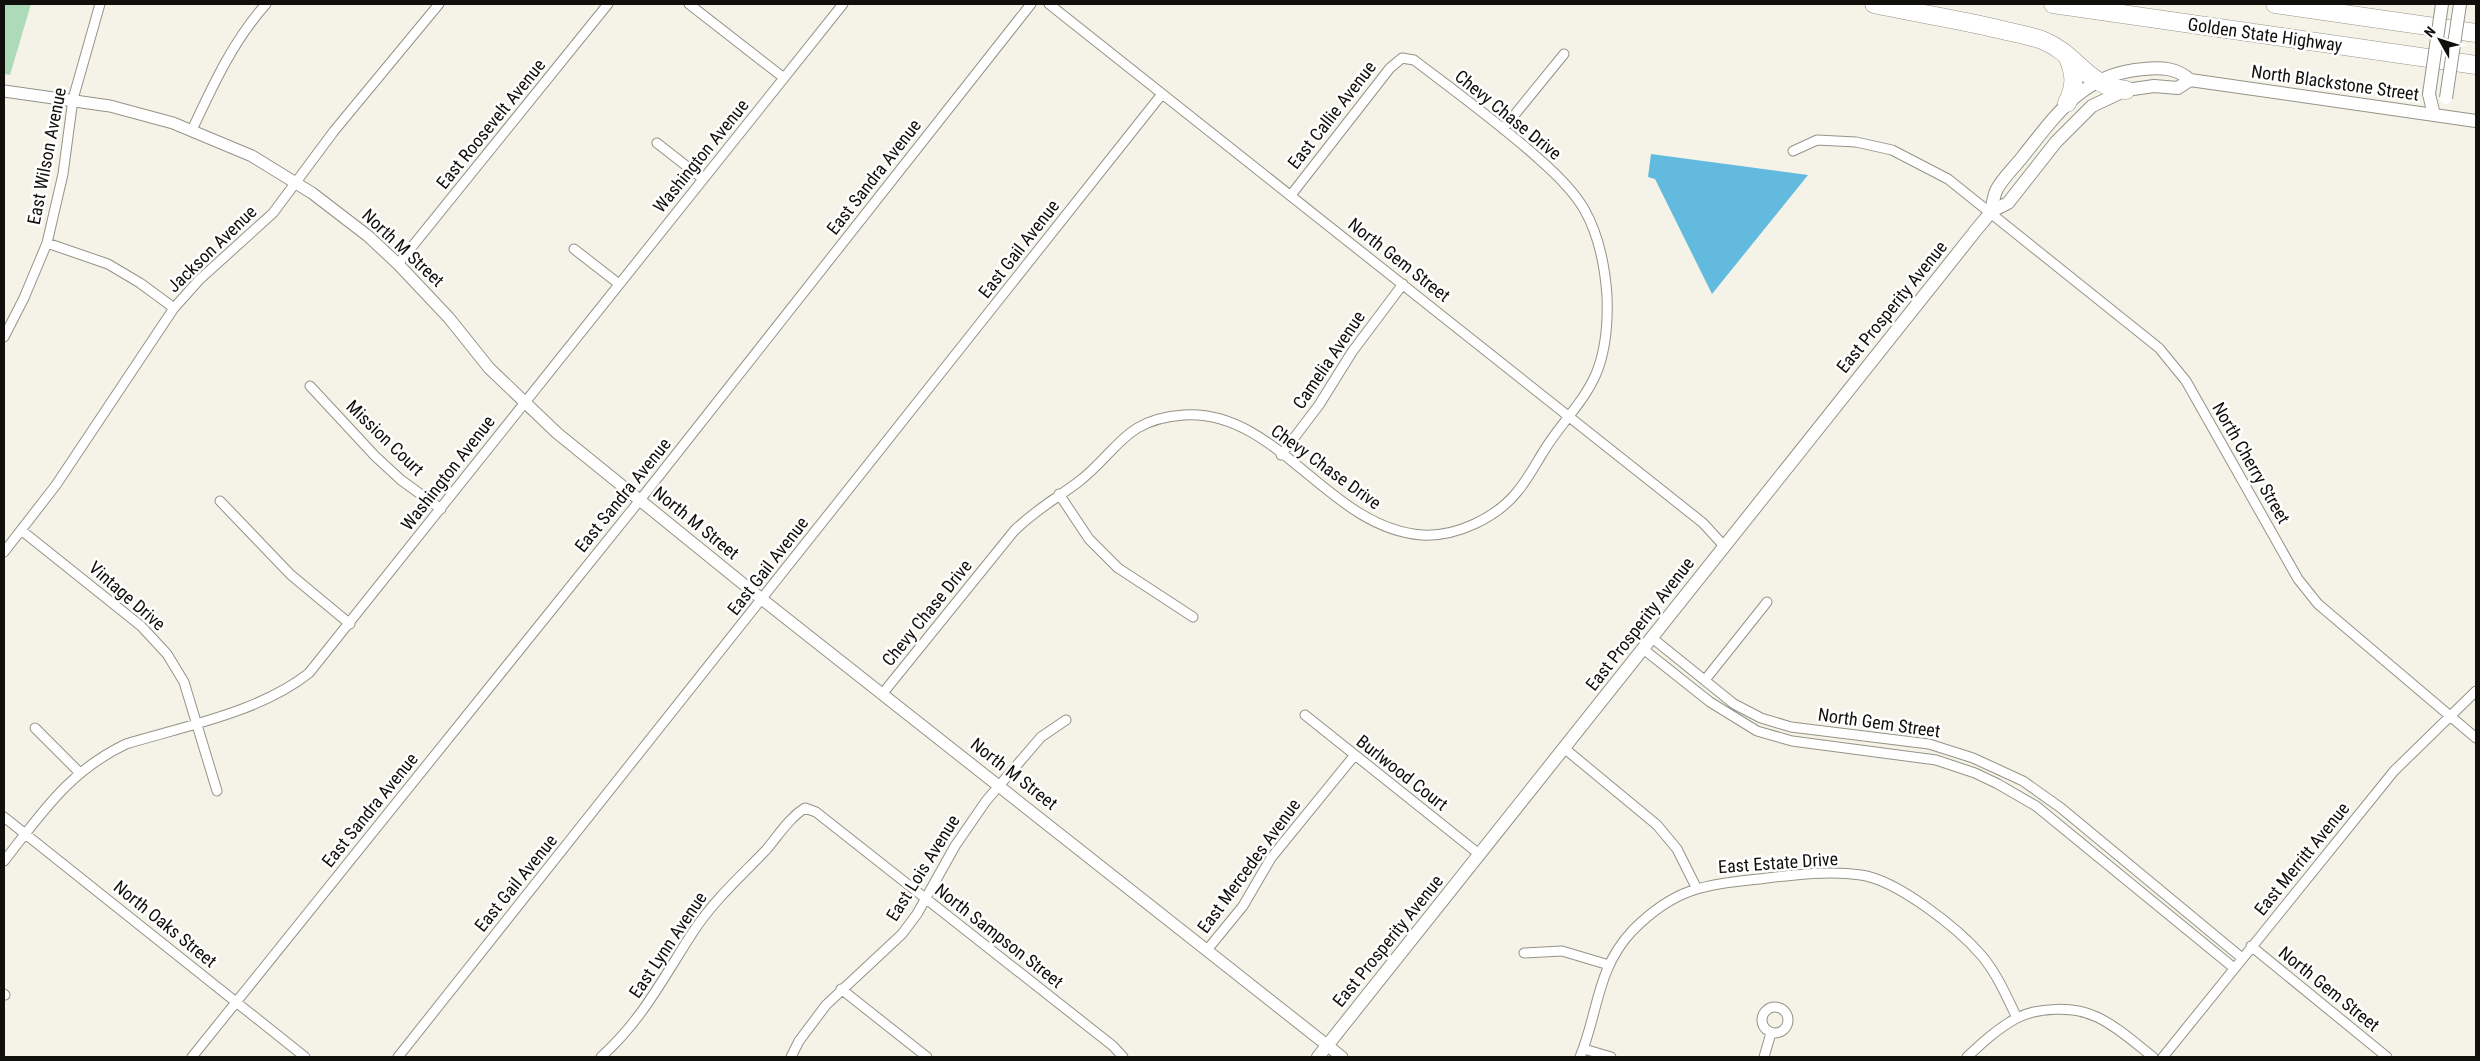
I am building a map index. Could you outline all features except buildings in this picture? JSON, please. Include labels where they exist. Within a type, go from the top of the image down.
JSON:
[{"type":"highway","points":[[1874,4],[2029,36],[2051,44],[2066,53],[2104,86],[2126,90]]},
{"type":"highway","name":"Golden State Highway","points":[[2053,4],[2476,65]]},
{"type":"highway","name":"Golden State Highway","points":[[2275,4],[2476,33]]},
{"type":"highway","points":[[2066,53],[2074,76],[2073,92],[2067,103]]},
{"type":"main road","points":[[2434,115],[2429,94],[2442,4]]},
{"type":"main road","points":[[2434,115],[2446,98],[2460,4]]},
{"type":"main road","name":"North Blackstone Street","points":[[2096,81],[2121,73],[2153,68],[2180,70],[2190,80],[2476,121]]},
{"type":"main road","name":"North Blackstone Street","points":[[2126,90],[2154,86],[2178,88],[2190,80]]},
{"type":"main road","name":"East Prosperity Avenue","points":[[1318,1057],[1990,212],[1997,190],[2067,103],[2096,81]]},
{"type":"main road","name":"East Prosperity Avenue","points":[[1990,212],[2008,203],[2056,142],[2084,112],[2100,101],[2126,90]]},
{"type":"street","name":"East Wilson Avenue","points":[[4,337],[24,298],[47,243],[63,174],[73,99],[100,4]]},
{"type":"street","points":[[192,130],[228,56],[242,34],[266,4]]},
{"type":"street","name":"Jackson Avenue","points":[[4,552],[56,484],[174,308],[199,280],[273,213],[334,131],[439,4]]},
{"type":"street","name":"East Roosevelt Avenue","points":[[398,264],[608,4]]},
{"type":"street","points":[[689,4],[784,78]]},
{"type":"street","name":"Washington Avenue","points":[[4,861],[52,801],[79,772],[126,744],[250,707],[294,685],[309,673],[441,509],[523,402],[563,356],[843,4]]},
{"type":"street","name":"East Sandra Avenue","points":[[192,1057],[640,500],[1031,4]]},
{"type":"street","name":"North Gem Street","points":[[1049,4],[1703,523],[1724,546]]},
{"type":"street","points":[[1503,129],[1564,54]]},
{"type":"street","name":"Chevy Chase Drive","points":[[883,693],[1014,531],[1031,513],[1077,483],[1125,435],[1141,425],[1177,416],[1207,417],[1226,421],[1260,439],[1358,514],[1382,527],[1423,535],[1444,532],[1481,520],[1499,509],[1516,493],[1547,446],[1586,393],[1597,372],[1607,325],[1606,273],[1600,248],[1585,210],[1567,186],[1503,129],[1414,60],[1402,58]]},
{"type":"street","name":"East Callie Avenue","points":[[1291,196],[1390,68],[1402,58]]},
{"type":"street","name":"North M Street","points":[[4,90],[73,99],[136,112],[192,130],[252,156],[297,182],[352,223],[398,264],[449,318],[489,368],[557,434],[763,600],[1000,785],[1342,1057]]},
{"type":"street","name":"East Gail Avenue","points":[[398,1057],[763,600],[1162,94]]},
{"type":"street","name":"North Cherry Street","points":[[1793,151],[1817,140],[1856,142],[1892,150],[1948,179],[2138,330],[2173,362],[2186,381],[2308,592],[2345,629],[2476,738]]},
{"type":"street","points":[[657,144],[703,179]]},
{"type":"street","points":[[47,243],[108,264],[140,283],[174,308]]},
{"type":"street","points":[[574,249],[620,284]]},
{"type":"street","name":"Camelia Avenue","points":[[1281,455],[1319,405],[1352,352],[1403,284]]},
{"type":"street","name":"Mission Court","points":[[310,386],[375,456],[401,480],[441,509]]},
{"type":"street","points":[[1059,494],[1089,539],[1118,568],[1193,617]]},
{"type":"street","points":[[220,500],[291,575],[350,624]]},
{"type":"street","name":"Vintage Drive","points":[[21,530],[126,614],[155,640],[184,682],[217,791]]},
{"type":"street","points":[[1705,680],[1767,602]]},
{"type":"street","name":"North Gem Street","points":[[1651,637],[1741,708],[1775,723],[1929,744],[1952,750],[2001,770],[2030,786],[2061,808],[2242,958]]},
{"type":"street","name":"North Gem Street","points":[[1642,648],[1710,702],[1757,731],[1792,741],[1936,760],[1975,773],[1998,784],[2051,818],[2234,968]]},
{"type":"street","name":"East Merritt Avenue","points":[[2163,1057],[2251,946],[2312,875],[2394,771],[2476,690]]},
{"type":"street","name":"Burlwood Court","points":[[1305,715],[1479,854]]},
{"type":"street","name":"East Lois Avenue","points":[[791,1057],[812,1022],[841,989],[902,934],[927,899],[955,846],[1000,785],[1041,737],[1066,720]]},
{"type":"street","points":[[35,728],[79,772]]},
{"type":"street","points":[[1564,748],[1657,825],[1677,849],[1696,888]]},
{"type":"street","name":"East Mercedes Avenue","points":[[1208,950],[1243,906],[1271,858],[1354,756]]},
{"type":"street","name":"North Sampson Street","points":[[804,808],[816,812],[1113,1046],[1123,1057]]},
{"type":"street","name":"East Lynn Avenue","points":[[601,1057],[637,1019],[661,986],[694,931],[724,893],[779,835],[792,818],[804,808]]},
{"type":"street","name":"North Oaks Street","points":[[4,817],[305,1057]]},
{"type":"street","name":"East Estate Drive","points":[[1582,1053],[1600,985],[1609,964],[1619,947],[1647,918],[1664,904],[1696,888],[1773,877],[1826,873],[1861,875],[1884,882],[1911,897],[1950,927],[1981,955],[1993,971],[2017,1018]]},
{"type":"street","name":"North Gem Street","points":[[2251,946],[2387,1057]]},
{"type":"street","points":[[1524,953],[1562,951],[1609,964]]},
{"type":"street","points":[[841,989],[927,1057]]},
{"type":"street","points":[[1967,1057],[2003,1026],[2017,1018],[2058,1010],[2095,1016],[2115,1027],[2153,1057]]},
{"type":"street","points":[[1764,1057],[1771,1033]]},
{"type":"street","points":[[1582,1053],[1611,1057]]},
{"type":"green space","points":[[4,4],[31,4],[10,75],[4,74]]},
{"type":"water","points":[[1651,154],[1808,175],[1712,294],[1655,179],[1648,177]]}]
